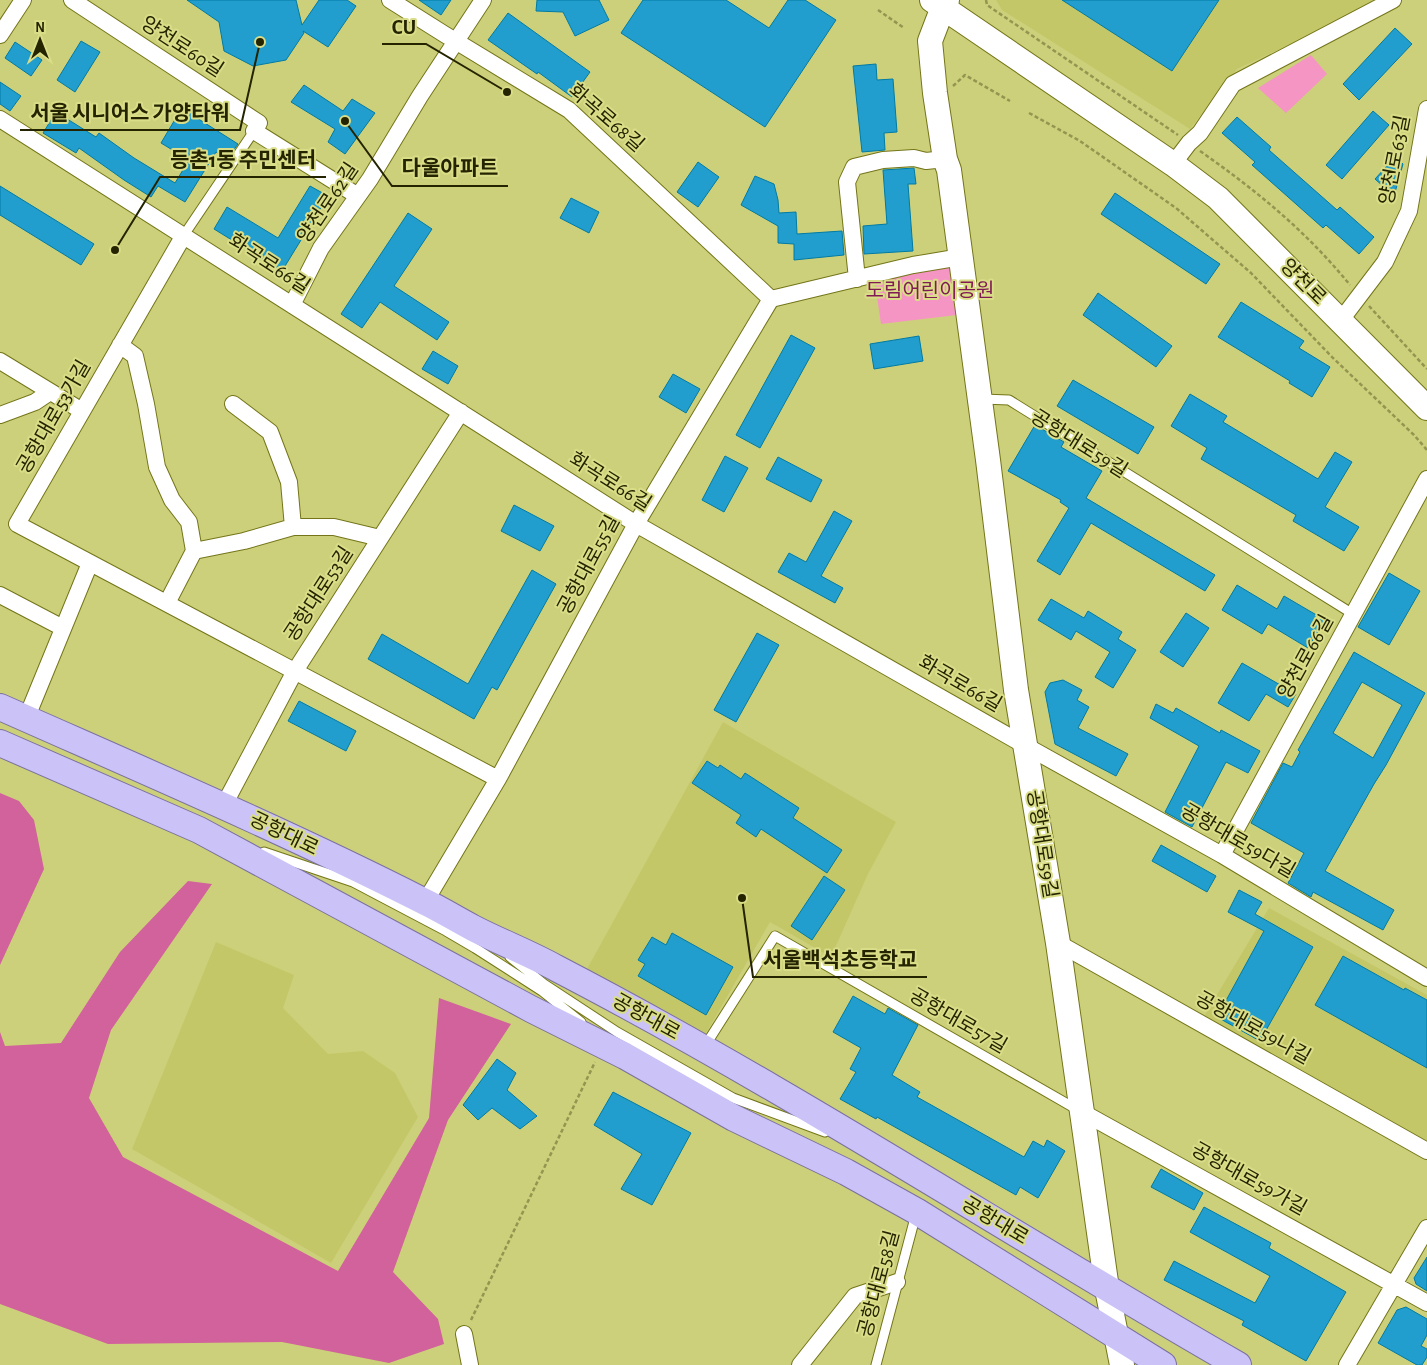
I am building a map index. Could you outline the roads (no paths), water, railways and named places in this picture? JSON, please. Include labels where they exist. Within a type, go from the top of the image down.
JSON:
[{"type":"main road","name":"양천로","points":[[941,2],[1173,164],[1218,198],[1427,408]]},
{"type":"main road","name":"공항대로59길","points":[[941,2],[930,41],[935,94],[949,170],[1016,690],[1058,943],[1107,1289],[1122,1365]]},
{"type":"main road","name":"공항대로","points":[[0,707],[224,806],[554,966],[703,1048],[1238,1365]]},
{"type":"main road","name":"공항대로","points":[[0,743],[199,830],[531,1009],[614,1050],[734,1118],[846,1172],[916,1211],[1163,1365]]},
{"type":"street","points":[[0,35],[23,0]]},
{"type":"street","name":"양천로60길","points":[[72,0],[259,123],[254,131]]},
{"type":"street","name":"화곡로68길","points":[[390,0],[569,110],[772,299]]},
{"type":"street","name":"양천로62길","points":[[292,304],[321,248],[358,196],[483,0]]},
{"type":"street","points":[[1173,164],[1189,142],[1200,133],[1233,84],[1393,0]]},
{"type":"street","name":"양천로63길","points":[[1341,320],[1385,262],[1409,211],[1427,109]]},
{"type":"street","name":"화곡로66길","points":[[0,119],[636,524],[1026,746]]},
{"type":"street","points":[[254,131],[358,196]]},
{"type":"street","points":[[857,278],[847,182],[854,167],[883,160],[914,158],[926,161],[946,159]]},
{"type":"street","name":"공항대로53가길","points":[[184,235],[16,524],[295,671]]},
{"type":"street","points":[[772,299],[913,265],[960,257]]},
{"type":"street","name":"공항대로55길","points":[[425,902],[498,779],[636,524],[772,299]]},
{"type":"street","points":[[120,345],[135,356],[146,404],[156,467],[172,500],[189,522],[194,551],[167,603]]},
{"type":"street","points":[[0,361],[82,411]]},
{"type":"street","points":[[0,415],[35,402],[50,392]]},
{"type":"street","points":[[233,404],[270,432],[288,482],[293,527]]},
{"type":"street","name":"공항대로53길","points":[[224,806],[295,671],[461,412]]},
{"type":"street","name":"양천로66길","points":[[1222,856],[1427,479]]},
{"type":"street","points":[[194,551],[244,541],[293,527],[334,527],[380,538]]},
{"type":"street","points":[[26,719],[90,563]]},
{"type":"street","points":[[0,595],[63,628]]},
{"type":"street","points":[[295,671],[498,779]]},
{"type":"street","name":"공항대로59다길","points":[[1026,746],[1222,856],[1427,978]]},
{"type":"street","name":"공항대로59나길","points":[[1058,943],[1427,1151]]},
{"type":"street","name":"공항대로59가길","points":[[1082,1112],[1427,1303]]},
{"type":"street","points":[[1347,1365],[1427,1228]]},
{"type":"street","points":[[800,1365],[855,1296],[897,1282]]},
{"type":"street","points":[[464,1334],[470,1365]]},
{"type":"lane","points":[[184,235],[254,131]]},
{"type":"lane","name":"공항대로59길","points":[[979,399],[1009,400],[1353,614]]},
{"type":"lane","points":[[474,928],[544,984],[617,1032],[733,1098],[879,1152]]},
{"type":"lane","name":"공항대로57길","points":[[703,1048],[775,936],[1082,1112]]},
{"type":"lane","name":"공항대로58길","points":[[876,1365],[916,1211]]},
{"type":"place","name":"서울 시니어스 가양타워","points":[[260,42]]},
{"type":"place","name":"CU","points":[[507,92]]},
{"type":"place","name":"다울아파트","points":[[345,121]]},
{"type":"place","name":"등촌1동 주민센터","points":[[115,250]]},
{"type":"place","name":"서울백석초등학교","points":[[742,898]]},
{"type":"park label","name":"도림어린이공원","points":[[930,291]]}]
